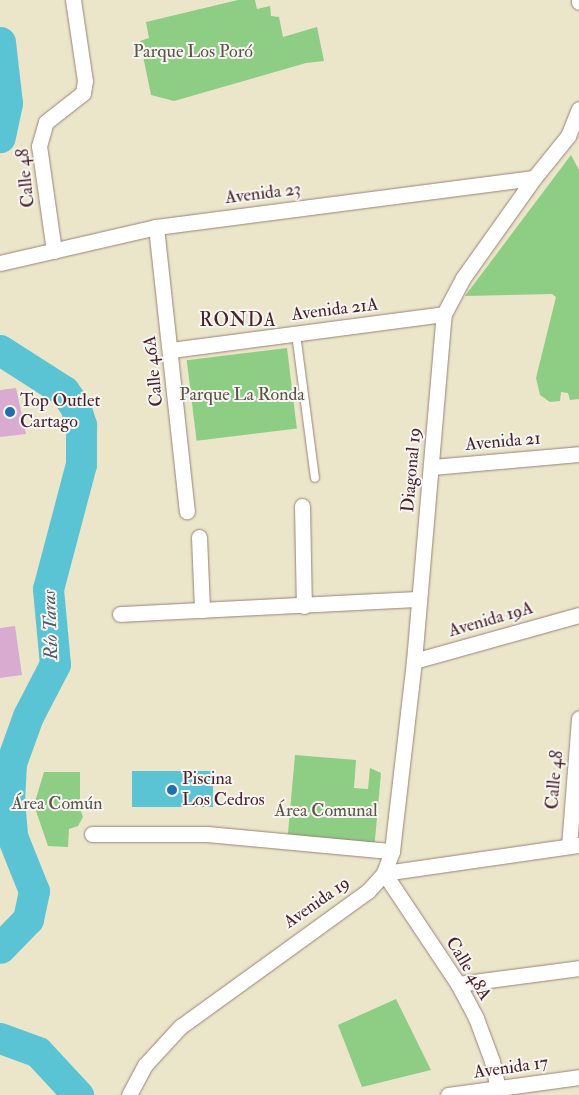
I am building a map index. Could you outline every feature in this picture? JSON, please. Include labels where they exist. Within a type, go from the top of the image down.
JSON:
[{"type":"street","name":"Calle 48","points":[[54,252],[39,146],[46,122],[83,93],[85,81],[73,0]]},
{"type":"street","name":"Diagonal 19","points":[[384,873],[392,851],[414,661],[444,314],[463,278],[534,178],[568,136],[579,109]]},
{"type":"street","name":"Avenida 23","points":[[0,263],[156,227],[534,178]]},
{"type":"street","name":"Calle 46A","points":[[156,227],[171,350],[187,511]]},
{"type":"street","name":"Avenida 21A","points":[[171,350],[444,314]]},
{"type":"street","name":"Avenida 21","points":[[431,467],[579,454]]},
{"type":"street","points":[[302,506],[304,606]]},
{"type":"street","points":[[200,537],[202,610]]},
{"type":"street","points":[[120,614],[419,599]]},
{"type":"street","name":"Avenida 19A","points":[[414,661],[579,615]]},
{"type":"street","name":"Calle 48","points":[[574,845],[579,718]]},
{"type":"street","points":[[92,834],[207,834],[392,851]]},
{"type":"street","points":[[384,873],[574,845]]},
{"type":"street","name":"Calle 48A","points":[[384,873],[458,984],[476,1018],[499,1092]]},
{"type":"street","name":"Avenida 19","points":[[128,1095],[145,1065],[180,1026],[368,891],[384,873]]},
{"type":"street","points":[[458,984],[579,968]]},
{"type":"street","name":"Avenida 17","points":[[448,1095],[499,1092],[579,1077]]},
{"type":"lane","points":[[296,334],[315,478]]},
{"type":"green space","name":"Parque Los Poró","points":[[238,0],[255,0],[257,9],[270,6],[271,16],[279,17],[283,37],[317,27],[324,61],[306,63],[174,101],[151,95],[140,41],[149,38],[146,22]]},
{"type":"green space","points":[[571,155],[579,170],[579,399],[570,400],[568,393],[561,392],[560,401],[550,402],[540,395],[536,378],[556,297],[552,294],[465,296]]},
{"type":"green space","name":"Parque La Ronda","points":[[287,348],[297,428],[197,441],[187,360]]},
{"type":"green space","name":"Área Comunal","points":[[295,755],[356,760],[354,788],[368,789],[370,768],[381,773],[374,851],[287,844]]},
{"type":"green space","name":"Área Común","points":[[44,772],[80,772],[80,809],[83,817],[78,826],[69,829],[68,847],[48,846],[34,805]]},
{"type":"green space","points":[[396,999],[431,1070],[362,1087],[338,1025]]},
{"type":"water","name":"Piscina Los Cedros","points":[[132,771],[213,771],[213,807],[132,807]]},
{"type":"building","name":"Top Outlet Cartago","points":[[16,388],[26,434],[0,437],[0,390]]},
{"type":"building","points":[[15,626],[22,675],[0,678],[0,628]]},
{"type":"waterway","name":"Río Taras","points":[[0,42],[7,103],[0,137]]},
{"type":"waterway","name":"Río Taras","points":[[0,350],[64,391],[75,406],[81,425],[81,464],[48,589],[55,664],[28,716],[11,763],[9,800],[12,836],[34,891],[28,919],[0,948]]},
{"type":"waterway","name":"Río Taras","points":[[0,1038],[38,1052],[78,1095]]},
{"type":"place","name":"Top Outlet Cartago","points":[[10,412]]},
{"type":"place","name":"Piscina Los Cedros","points":[[172,790]]},
{"type":"district","name":"RONDA","points":[[238,321]]}]
